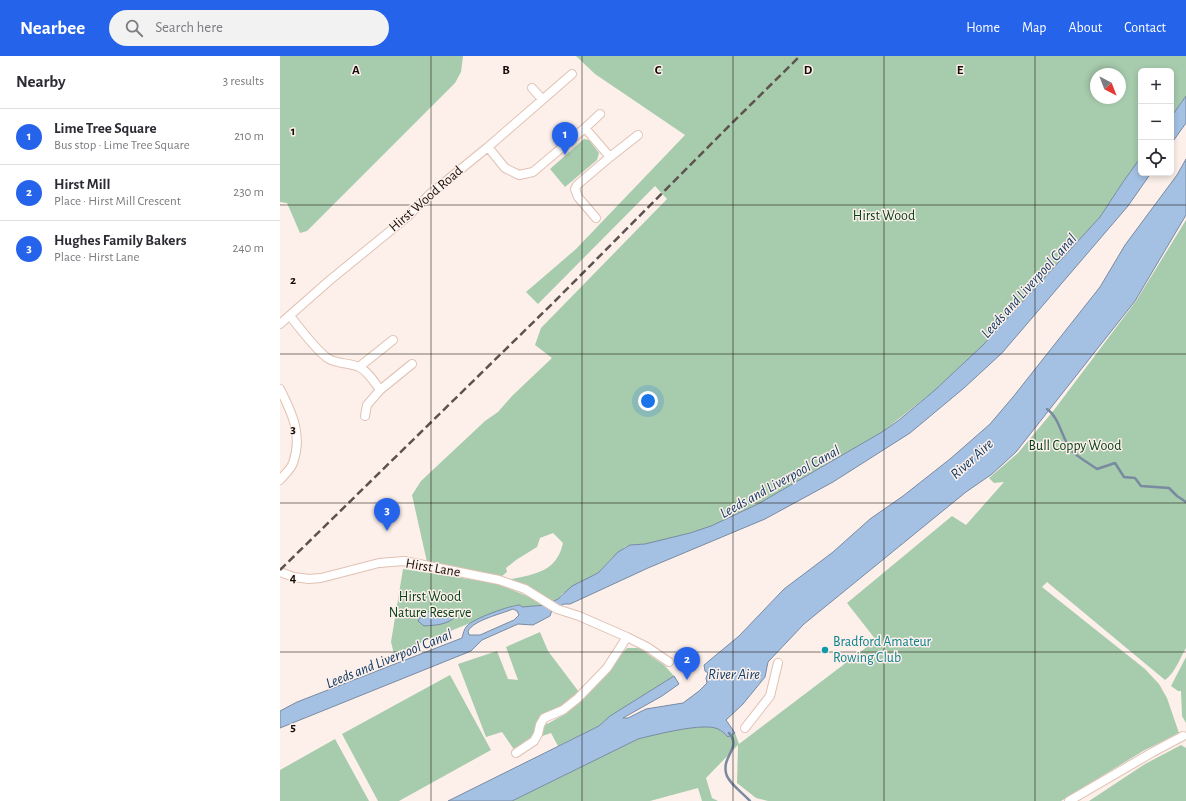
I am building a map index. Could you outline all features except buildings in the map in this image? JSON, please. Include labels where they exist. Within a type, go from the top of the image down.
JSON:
[{"type":"street","name":"Hirst Wood Road","points":[[280,324],[330,280],[406,218],[430,194],[488,147],[572,74]]},
{"type":"street","points":[[532,88],[542,99]]},
{"type":"street","points":[[488,147],[505,168],[519,175],[533,172],[600,114]]},
{"type":"street","points":[[585,128],[610,157]]},
{"type":"street","points":[[596,218],[578,197],[575,189],[577,185],[638,135]]},
{"type":"street","points":[[290,316],[328,359],[343,364],[360,367],[380,390]]},
{"type":"street","points":[[360,367],[393,340]]},
{"type":"street","points":[[365,416],[367,405],[380,390],[412,364]]},
{"type":"street","points":[[280,389],[296,424],[297,442],[292,464],[280,480]]},
{"type":"street","name":"Hirst Lane","points":[[280,572],[294,577],[308,579],[321,578],[380,562],[404,561],[499,580],[525,589],[557,609],[579,616],[627,637],[647,647],[669,662]]},
{"type":"street","points":[[516,753],[534,741],[544,718],[563,710],[578,698],[607,668],[627,637]]},
{"type":"street","points":[[745,728],[770,696],[778,663]]},
{"type":"street","points":[[1070,801],[1183,736]]},
{"type":"green space","points":[[280,56],[463,56],[461,72],[455,83],[307,231],[300,233],[287,203],[280,202]]},
{"type":"green space","name":"Hirst Wood","points":[[576,56],[1186,56],[1186,96],[1174,113],[1174,68],[1138,68],[1138,161],[1100,217],[983,345],[935,390],[882,432],[758,504],[711,526],[657,542],[630,545],[625,547],[598,573],[562,594],[558,599],[552,602],[512,581],[512,579],[544,570],[556,560],[563,543],[553,533],[540,538],[537,547],[506,568],[507,572],[501,577],[427,562],[412,495],[421,481],[485,421],[498,412],[512,396],[552,358],[535,345],[541,328],[667,199],[655,186],[538,304],[526,292],[576,249],[685,135],[595,74]]},
{"type":"green space","points":[[584,139],[589,140],[599,153],[597,160],[565,187],[550,169]]},
{"type":"green space","name":"Bull Coppy Wood","points":[[1186,220],[1186,648],[1169,677],[1165,680],[1047,582],[1042,587],[1145,669],[1159,684],[1167,698],[1179,733],[1143,751],[1061,801],[768,801],[756,798],[737,783],[738,745],[706,778],[712,798],[718,801],[702,801],[698,788],[650,801],[512,801],[638,739],[691,728],[711,727],[728,736],[735,733],[739,744],[876,640],[847,603],[952,516],[966,525],[1004,482],[994,483],[989,478],[1018,453],[1054,410],[1136,301]]},
{"type":"green space","name":"Hirst Wood Nature Reserve","points":[[403,569],[495,583],[546,605],[522,607],[520,605],[512,606],[394,654],[391,642]]},
{"type":"green space","points":[[540,632],[548,651],[579,692],[561,708],[542,718],[547,724],[567,713],[581,701],[627,648],[639,648],[664,665],[674,676],[610,716],[599,726],[558,746],[551,733],[528,741],[515,751],[502,732],[486,737],[458,664],[497,651],[508,679],[518,680],[506,647]]},
{"type":"green space","points":[[1186,657],[1186,723],[1182,716],[1181,691],[1178,691],[1171,686]]},
{"type":"green space","points":[[450,675],[491,750],[399,801],[378,801],[342,734]]},
{"type":"green space","points":[[335,739],[369,801],[280,801],[280,770]]},
{"type":"green space","points":[[1181,745],[1186,748],[1186,801],[1089,801],[1145,764]]},
{"type":"water","points":[[1186,96],[1186,123],[1174,140],[1174,113]]},
{"type":"water","name":"River Aire","points":[[1186,159],[1186,215],[1135,301],[1016,452],[992,474],[966,492],[804,624],[768,662],[765,677],[743,704],[726,720],[735,733],[728,737],[718,729],[702,727],[679,730],[638,739],[512,801],[448,801],[599,726],[610,716],[674,676],[679,684],[662,696],[623,718],[628,718],[646,709],[683,703],[699,691],[707,683],[706,678],[708,673],[705,671],[704,665],[739,636],[784,589],[833,552],[870,519],[903,496],[950,459],[990,424],[1100,287],[1125,245],[1177,175]]},
{"type":"water","points":[[1138,161],[1138,176],[1149,176],[1128,206],[1002,353],[964,388],[910,433],[833,482],[765,519],[648,568],[570,604],[564,604],[552,610],[550,616],[533,625],[518,624],[482,640],[471,651],[280,728],[280,711],[297,702],[462,638],[465,629],[470,623],[492,613],[520,605],[522,607],[546,605],[558,599],[572,586],[598,573],[618,552],[630,545],[645,544],[690,533],[711,526],[758,504],[882,432],[935,390],[983,345],[1100,217]],"holes":[[[513,609],[517,611],[519,615],[514,620],[480,635],[469,635],[468,631],[471,627],[488,618]]]},
{"type":"water","points":[[452,611],[457,615],[450,621],[442,624],[424,626],[418,621],[423,612]]},
{"type":"waterway","points":[[1047,409],[1058,422],[1071,450],[1083,460],[1097,469],[1115,463],[1124,477],[1135,478],[1141,486],[1169,488],[1186,502]]},
{"type":"waterway","points":[[729,733],[732,738],[733,748],[727,761],[727,777],[750,801]]},
{"type":"railway","points":[[280,570],[555,301],[800,56]]},
{"type":"place","name":"Lime Tree Square","points":[[565,155]]},
{"type":"place","name":"Hughes Family Bakers","points":[[387,531]]},
{"type":"place","name":"Bradford Amateur Rowing Club","points":[[825,650]]},
{"type":"place","name":"Hirst Mill","points":[[687,680]]},
{"type":"water label","name":"Leeds and Liverpool Canal","points":[[1029,286]]},
{"type":"water label","name":"Leeds and Liverpool Canal","points":[[780,482]]},
{"type":"water label","name":"Leeds and Liverpool Canal","points":[[389,659]]}]
